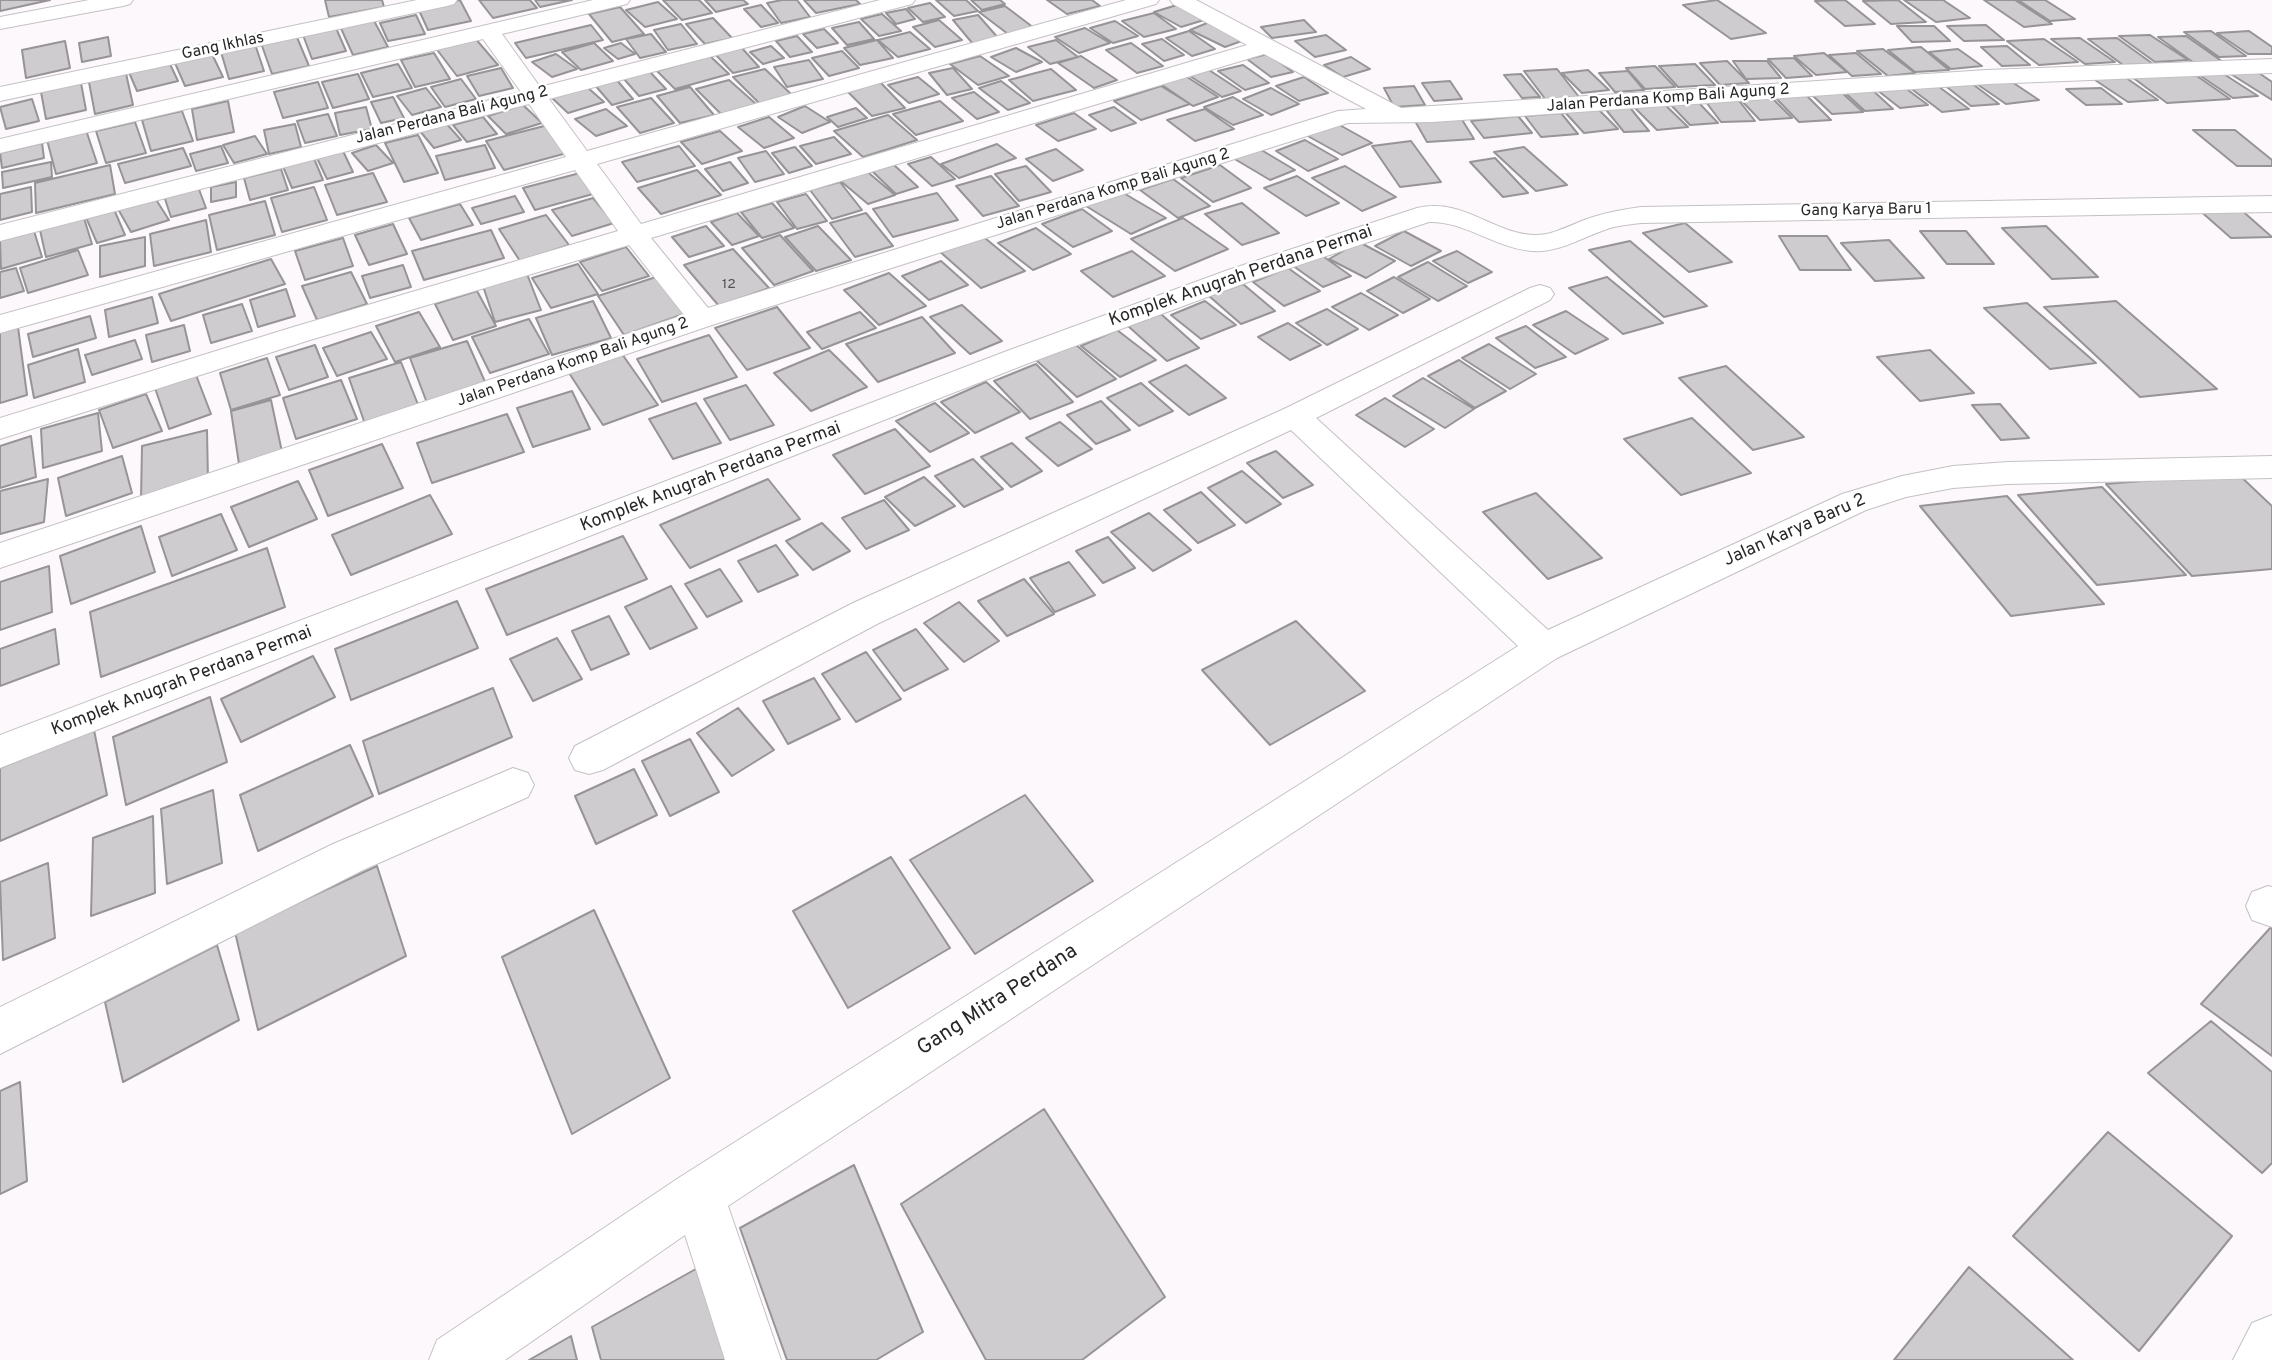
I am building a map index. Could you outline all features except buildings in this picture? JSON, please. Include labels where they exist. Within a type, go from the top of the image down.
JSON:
[{"type":"street","points":[[0,23],[123,0]]},
{"type":"street","name":"Gang Ikhlas","points":[[0,94],[447,0]]},
{"type":"street","points":[[0,146],[620,0]]},
{"type":"street","name":"Jalan Perdana Bali Agung 2","points":[[0,233],[905,0]]},
{"type":"street","points":[[0,324],[1149,0]]},
{"type":"street","points":[[1180,0],[1396,116]]},
{"type":"street","points":[[488,30],[635,235],[702,319]]},
{"type":"street","points":[[0,429],[300,334],[1266,46]]},
{"type":"street","name":"Jalan Perdana Komp Bali Agung 2","points":[[0,556],[702,319],[1346,116],[1396,116],[1987,77],[2272,66]]},
{"type":"street","name":"Gang Karya Baru 1","points":[[1426,214],[1443,212],[1507,237],[1534,243],[1551,242],[1602,222],[1641,215],[2272,204]]},
{"type":"street","name":"Komplek Anugrah Perdana Permai","points":[[0,752],[1018,357],[1238,276],[1426,214]]},
{"type":"street","points":[[589,758],[866,613],[1295,416],[1540,294]]},
{"type":"street","points":[[1295,416],[1544,648]]},
{"type":"street","name":"Jalan Karya Baru 2","points":[[1544,648],[1854,502],[1902,486],[1953,477],[2008,473],[2272,467]]},
{"type":"street","name":"Gang Mitra Perdana","points":[[457,1360],[698,1195],[1544,648]]},
{"type":"street","points":[[0,1031],[348,857],[513,786]]},
{"type":"street","points":[[698,1195],[753,1360]]},
{"type":"street","points":[[2261,1360],[2272,1343]]}]
